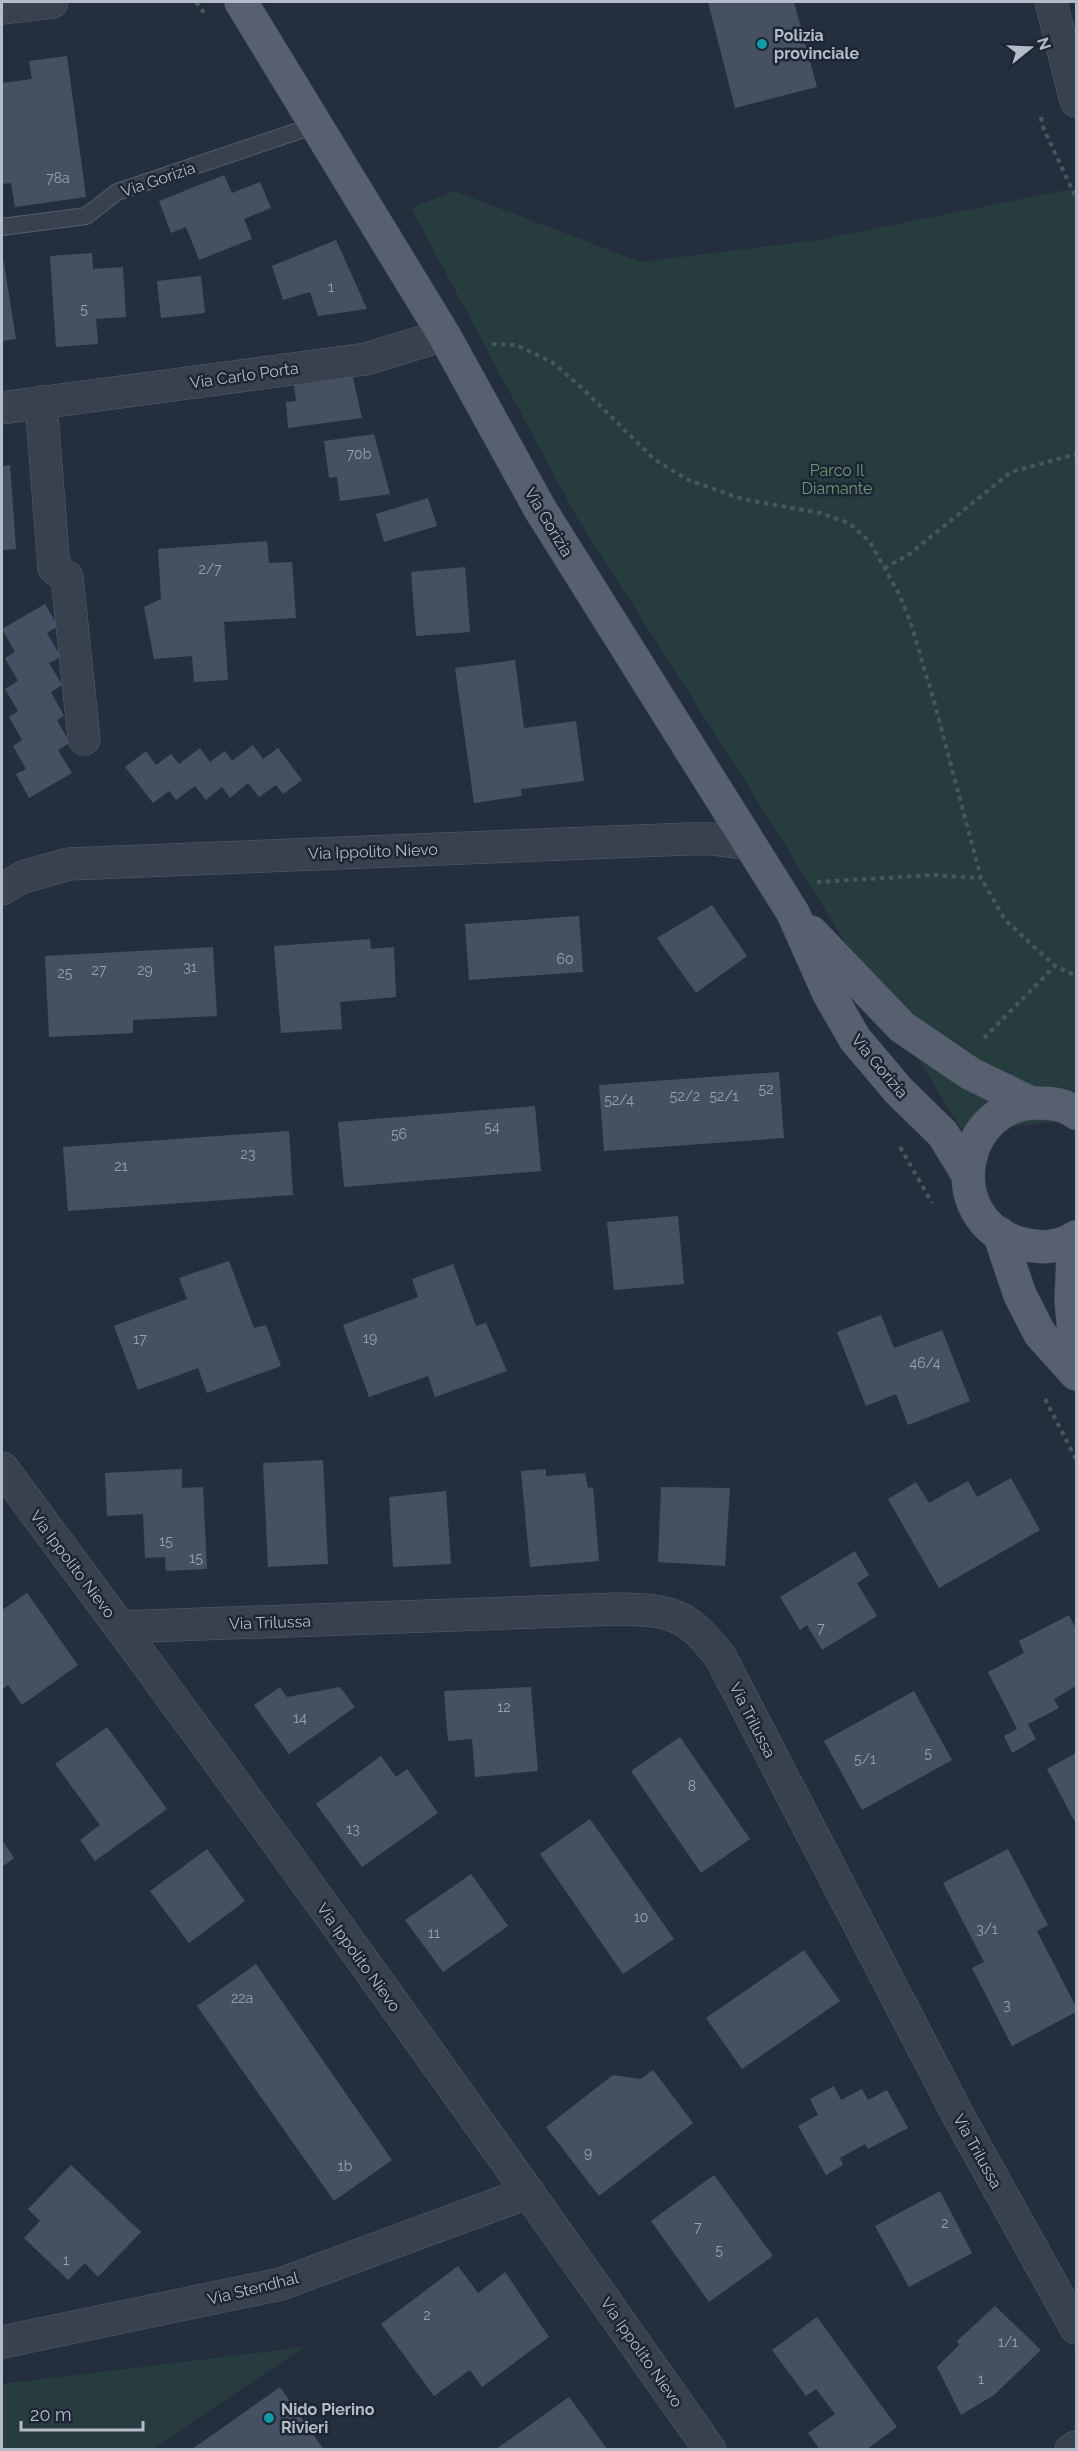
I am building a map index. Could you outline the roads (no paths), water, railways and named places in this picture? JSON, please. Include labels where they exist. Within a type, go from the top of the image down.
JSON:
[{"type":"main road","name":"Via Gorizia","points":[[241,2],[451,348],[540,509],[785,901],[829,994],[855,1039],[898,1091],[943,1134],[968,1175]]},
{"type":"main road","name":"Via Gorizia","points":[[785,901],[902,1028],[971,1074],[1029,1102]]},
{"type":"main road","points":[[1077,1113],[1052,1103],[1029,1102],[1007,1110],[989,1123],[975,1142],[968,1164],[968,1187],[975,1208],[989,1227],[1008,1240],[1030,1246],[1053,1246],[1075,1238],[1071,1299],[1077,1356]]},
{"type":"main road","points":[[999,1233],[1020,1295],[1040,1334],[1077,1374]]},
{"type":"street","points":[[2,8],[52,2]]},
{"type":"street","points":[[1051,2],[1077,101]]},
{"type":"street","name":"Via Carlo Porta","points":[[2,408],[451,348]]},
{"type":"street","points":[[41,402],[54,568],[67,577],[84,739]]},
{"type":"street","name":"Via Ippolito Nievo","points":[[2,889],[23,877],[69,864],[687,838],[749,844]]},
{"type":"street","name":"Via Ippolito Nievo","points":[[2,1468],[121,1627],[529,2192],[710,2450]]},
{"type":"street","name":"Via Trilussa","points":[[121,1627],[618,1609],[652,1610],[680,1617],[703,1633],[721,1658],[959,2117],[1077,2328]]},
{"type":"street","name":"Via Stendhal","points":[[2,2342],[281,2284],[529,2192]]},
{"type":"street","points":[[1071,2450],[1077,2447]]},
{"type":"lane","name":"Via Gorizia","points":[[2,227],[86,216],[117,192],[316,125]]},
{"type":"place","name":"Polizia provinciale","points":[[762,44]]},
{"type":"place","name":"Nido Pierino Rivieri","points":[[269,2418]]},
{"type":"park label","name":"Parco Il Diamante","points":[[837,479]]}]
